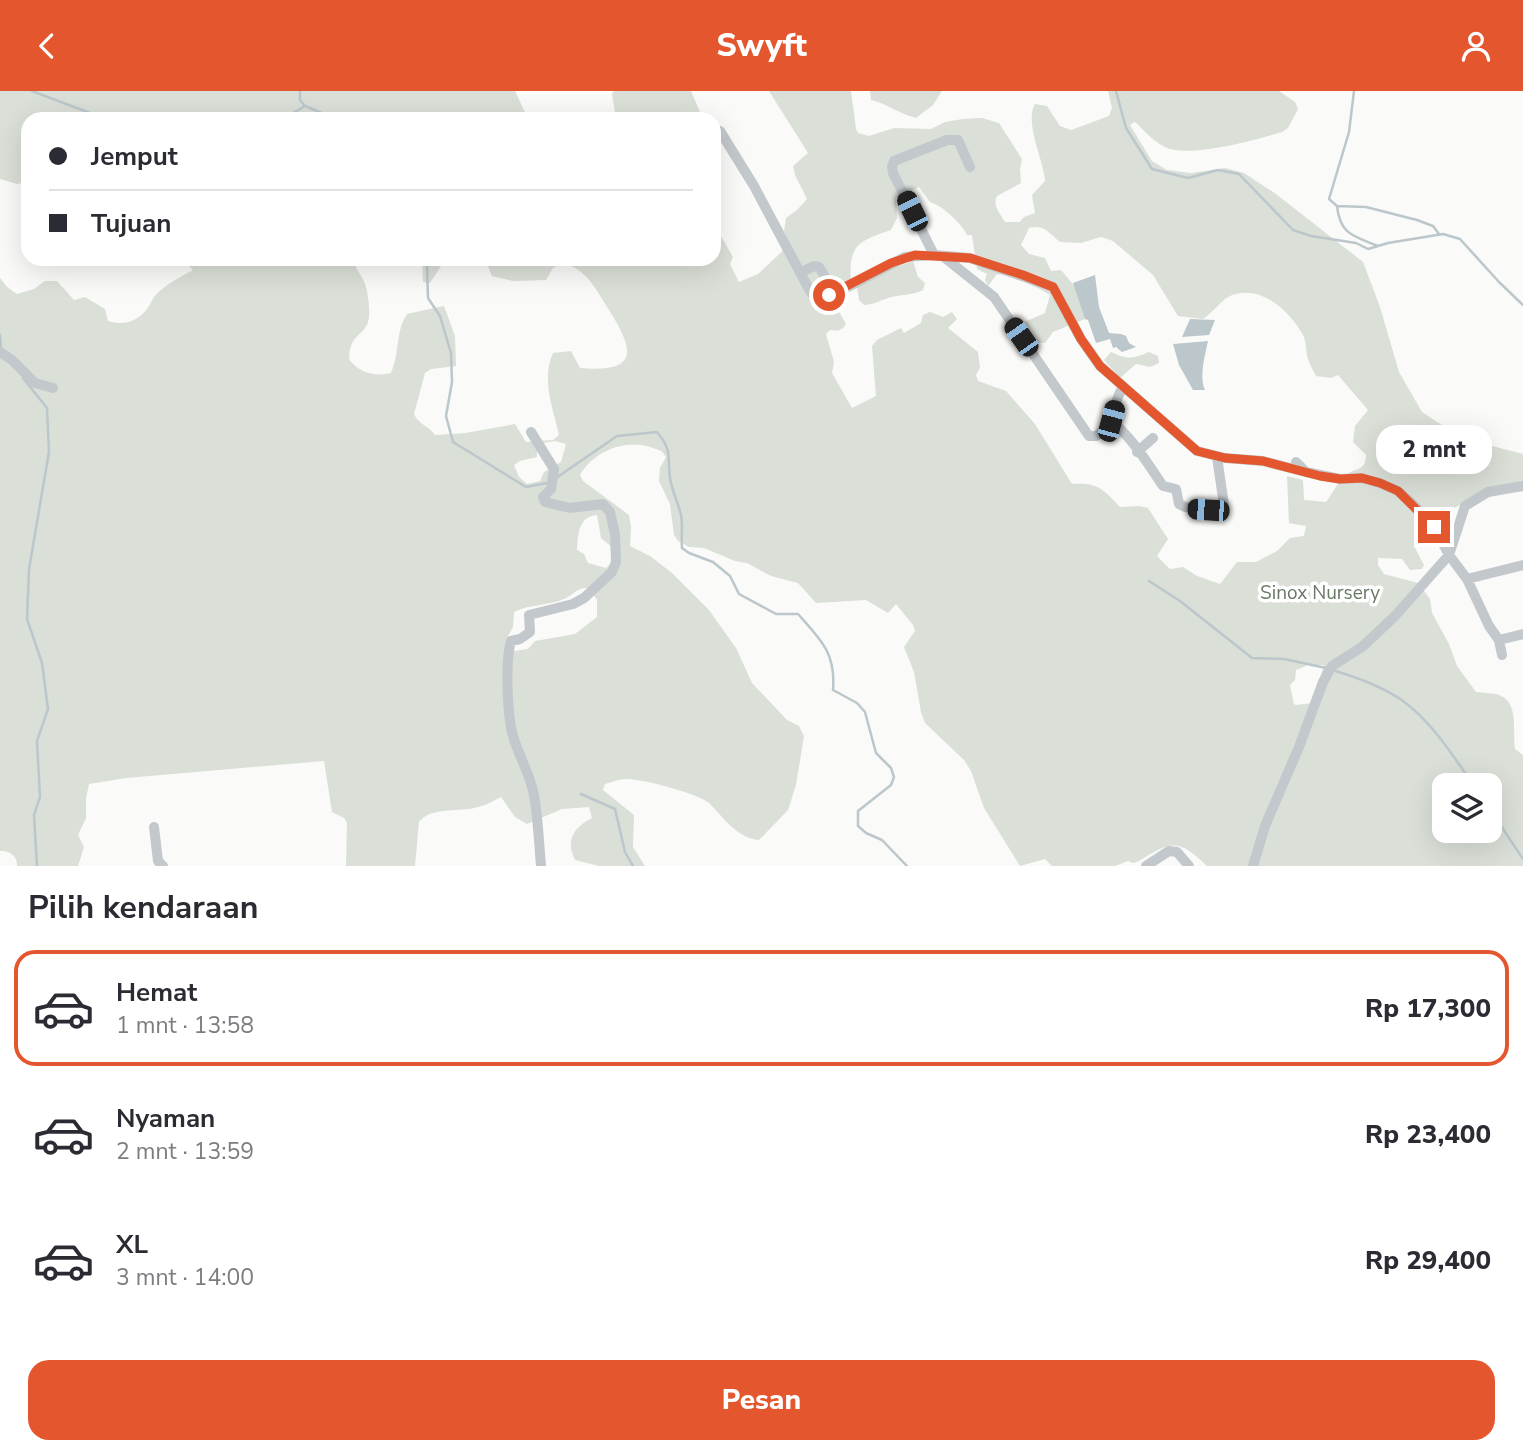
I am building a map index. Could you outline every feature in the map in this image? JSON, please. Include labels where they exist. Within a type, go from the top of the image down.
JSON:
[{"type":"street","points":[[721,133],[754,186],[811,293],[816,297],[835,293],[905,257],[970,258],[1053,287],[1091,355],[1123,387],[1197,451],[1217,457],[1250,459],[1340,479],[1362,478],[1398,491],[1434,527],[1449,555],[1467,579],[1489,626],[1499,640],[1502,655]]},
{"type":"street","points":[[970,167],[958,140],[947,140],[894,162],[892,167],[939,256],[994,297],[1089,436],[1102,432],[1111,421],[1123,387]]},
{"type":"street","points":[[800,273],[814,266],[819,267],[835,293]]},
{"type":"street","points":[[2,353],[35,383],[53,388]]},
{"type":"street","points":[[1111,421],[1143,456],[1163,486],[1176,489],[1179,504],[1194,509],[1225,512],[1217,457]]},
{"type":"street","points":[[531,432],[554,469],[551,489],[544,494],[545,502],[570,508],[605,506],[610,512],[616,545],[616,562],[612,572],[584,598],[573,604],[529,615],[530,632],[511,641],[507,653],[512,728],[534,794],[541,866]]},
{"type":"street","points":[[1137,452],[1153,438]]},
{"type":"street","points":[[1296,462],[1306,473]]},
{"type":"street","points":[[1253,866],[1265,825],[1332,666],[1362,647],[1395,616],[1449,555],[1465,506],[1488,492],[1523,486]]},
{"type":"street","points":[[1467,579],[1523,565]]},
{"type":"street","points":[[1499,640],[1523,634]]},
{"type":"street","points":[[154,827],[158,861],[163,866]]},
{"type":"street","points":[[1146,866],[1172,851],[1177,852],[1189,866]]},
{"type":"green space","points":[[0,91],[515,91],[525,112],[21,112],[21,183],[0,179]]},
{"type":"green space","points":[[614,91],[691,91],[700,112],[615,112],[612,94]]},
{"type":"green space","name":"Sinox Nursery","points":[[769,91],[851,91],[856,129],[858,133],[869,136],[894,128],[931,129],[945,122],[963,119],[982,118],[999,123],[1022,159],[1021,183],[996,199],[996,206],[1005,222],[1020,222],[1024,217],[1035,213],[1032,195],[1045,181],[1033,131],[1032,112],[1035,104],[1047,106],[1060,126],[1071,130],[1109,116],[1112,108],[1108,91],[1279,91],[1295,102],[1298,109],[1288,128],[1282,132],[1210,149],[1170,149],[1155,141],[1135,122],[1130,125],[1152,161],[1167,170],[1191,173],[1225,168],[1244,173],[1276,194],[1363,262],[1380,307],[1399,372],[1422,412],[1442,425],[1488,445],[1523,454],[1523,491],[1474,500],[1426,522],[1414,546],[1424,565],[1422,569],[1410,570],[1402,559],[1378,558],[1378,565],[1384,574],[1418,583],[1430,599],[1432,613],[1449,644],[1457,666],[1476,692],[1499,695],[1510,704],[1514,719],[1515,749],[1523,755],[1523,866],[1207,866],[1189,851],[1175,845],[1160,849],[1139,861],[1128,861],[1115,866],[1052,866],[1045,859],[1020,866],[984,808],[971,771],[964,760],[925,723],[914,672],[904,647],[915,631],[896,604],[888,613],[866,600],[816,603],[798,583],[771,576],[747,563],[704,548],[689,547],[678,541],[674,535],[670,504],[659,481],[660,468],[666,457],[659,450],[643,445],[622,446],[602,453],[580,475],[583,481],[629,515],[630,546],[650,556],[672,573],[709,610],[736,648],[752,683],[787,720],[799,726],[804,736],[796,785],[788,810],[759,840],[737,831],[703,799],[656,784],[623,779],[605,784],[603,790],[634,815],[633,847],[645,866],[599,866],[575,860],[571,840],[576,830],[592,818],[589,807],[562,809],[527,824],[515,817],[501,797],[478,807],[437,812],[424,817],[419,822],[415,866],[346,866],[347,823],[344,818],[332,812],[324,761],[126,778],[89,784],[86,818],[78,835],[84,847],[78,866],[17,866],[12,854],[0,851],[0,278],[17,294],[34,289],[45,281],[57,281],[74,300],[85,297],[105,309],[108,321],[124,323],[139,317],[158,293],[193,270],[189,266],[355,266],[365,284],[369,313],[366,327],[352,344],[349,359],[353,364],[368,373],[391,373],[401,328],[407,314],[444,306],[455,336],[456,366],[431,369],[425,373],[414,414],[416,417],[435,435],[466,433],[515,424],[526,442],[553,440],[559,435],[548,384],[553,353],[571,351],[580,368],[599,369],[622,363],[627,348],[618,324],[594,287],[585,276],[570,266],[721,266],[721,236],[733,257],[730,264],[739,282],[758,274],[789,245],[784,231],[786,218],[807,199],[793,166],[808,153]],"holes":[[[919,187],[930,202],[951,215],[967,235],[972,235],[977,269],[987,274],[985,280],[988,286],[997,274],[1024,282],[1050,295],[1045,313],[1022,323],[1033,342],[1045,343],[1053,332],[1085,319],[1076,288],[1061,270],[1051,271],[1045,258],[1029,254],[1021,245],[1029,228],[1034,227],[1046,230],[1060,242],[1081,243],[1101,237],[1113,241],[1153,275],[1178,316],[1203,319],[1225,299],[1239,293],[1251,293],[1272,301],[1290,316],[1303,335],[1307,356],[1316,376],[1331,378],[1338,375],[1368,410],[1355,426],[1353,442],[1366,455],[1364,463],[1338,483],[1326,502],[1304,500],[1303,480],[1287,476],[1289,523],[1306,526],[1304,536],[1290,538],[1277,551],[1256,562],[1237,562],[1220,584],[1197,576],[1183,567],[1170,569],[1157,556],[1168,539],[1148,508],[1120,507],[1099,488],[1088,484],[1072,484],[1035,424],[1006,391],[978,381],[978,352],[948,328],[957,319],[952,312],[943,317],[930,312],[923,315],[921,323],[904,333],[901,328],[877,340],[872,346],[876,396],[852,408],[832,373],[834,362],[826,334],[830,330],[841,329],[846,324],[838,310],[834,312],[827,299],[851,281],[851,259],[858,246],[863,241],[891,230],[897,218],[896,198]],[[555,441],[566,444],[561,462],[544,472],[540,481],[527,484],[519,477],[514,465],[537,457],[543,443]],[[597,515],[601,538],[613,548],[612,563],[606,568],[588,563],[584,554],[577,550],[580,527],[586,519]],[[585,588],[589,588],[597,600],[597,617],[575,634],[535,641],[528,649],[514,651],[508,636],[513,627],[514,612],[558,601]],[[1308,665],[1324,665],[1312,703],[1296,705],[1290,685],[1295,680],[1296,670]]]},
{"type":"green space","points":[[870,91],[942,91],[933,105],[916,118],[871,100]]},
{"type":"green space","points":[[913,261],[918,277],[925,283],[923,290],[867,305],[859,300],[857,287],[890,269]]},
{"type":"green space","points":[[422,266],[441,266],[430,283],[423,282]]},
{"type":"green space","points":[[488,266],[556,266],[546,280],[513,281],[492,276]]},
{"type":"green space","points":[[1111,352],[1130,358],[1149,352],[1158,356],[1159,363],[1150,367],[1136,364],[1120,378],[1104,360]]},
{"type":"shaded area","points":[[1095,275],[1099,307],[1109,333],[1126,336],[1129,343],[1136,347],[1122,352],[1116,347],[1113,348],[1110,339],[1096,343],[1073,283]]},
{"type":"shaded area","points":[[1190,319],[1215,320],[1209,335],[1182,337]]},
{"type":"shaded area","points":[[1208,341],[1203,372],[1205,390],[1193,390],[1179,365],[1173,344]]},
{"type":"waterway","points":[[32,91],[87,112]]},
{"type":"waterway","points":[[300,91],[300,100],[305,106]]},
{"type":"waterway","points":[[1116,91],[1126,128],[1152,169],[1188,178],[1218,170],[1239,174],[1293,230],[1311,236],[1356,243],[1368,249],[1443,234],[1460,239],[1523,305]]},
{"type":"waterway","points":[[1354,91],[1349,132],[1329,199],[1337,206],[1345,229],[1355,237],[1378,246]]},
{"type":"waterway","points":[[305,106],[320,112]]},
{"type":"waterway","points":[[295,112],[305,106]]},
{"type":"waterway","points":[[1337,206],[1366,207],[1417,220],[1433,226],[1439,234]]},
{"type":"waterway","points":[[427,266],[428,298],[440,316],[451,353],[452,382],[446,416],[453,442],[526,487],[547,483]]},
{"type":"waterway","points":[[0,335],[1,349]]},
{"type":"waterway","points":[[23,378],[47,408],[49,452],[29,569],[27,619],[42,663],[48,709],[37,741],[40,797],[34,815],[37,866]]},
{"type":"waterway","points":[[556,478],[617,436],[657,432],[667,449],[671,483],[682,519],[682,548],[713,562],[730,576],[739,594],[776,614],[798,614],[825,648],[832,666],[833,690],[857,703],[865,712],[876,753],[891,768],[894,777],[891,785],[858,811],[858,826],[882,840],[907,866]]},
{"type":"waterway","points":[[1149,581],[1180,601],[1252,658],[1284,659],[1326,668]]},
{"type":"waterway","points":[[1332,670],[1378,686],[1414,709],[1465,773]]},
{"type":"waterway","points":[[581,794],[615,809],[625,852],[633,866]]},
{"type":"waterway","points":[[1502,828],[1523,859]]},
{"type":"route","points":[[829,295],[891,263],[915,255],[970,258],[1023,275],[1053,287],[1081,339],[1100,366],[1197,451],[1225,458],[1263,461],[1320,476],[1362,478],[1380,483],[1398,491],[1434,527]]}]
